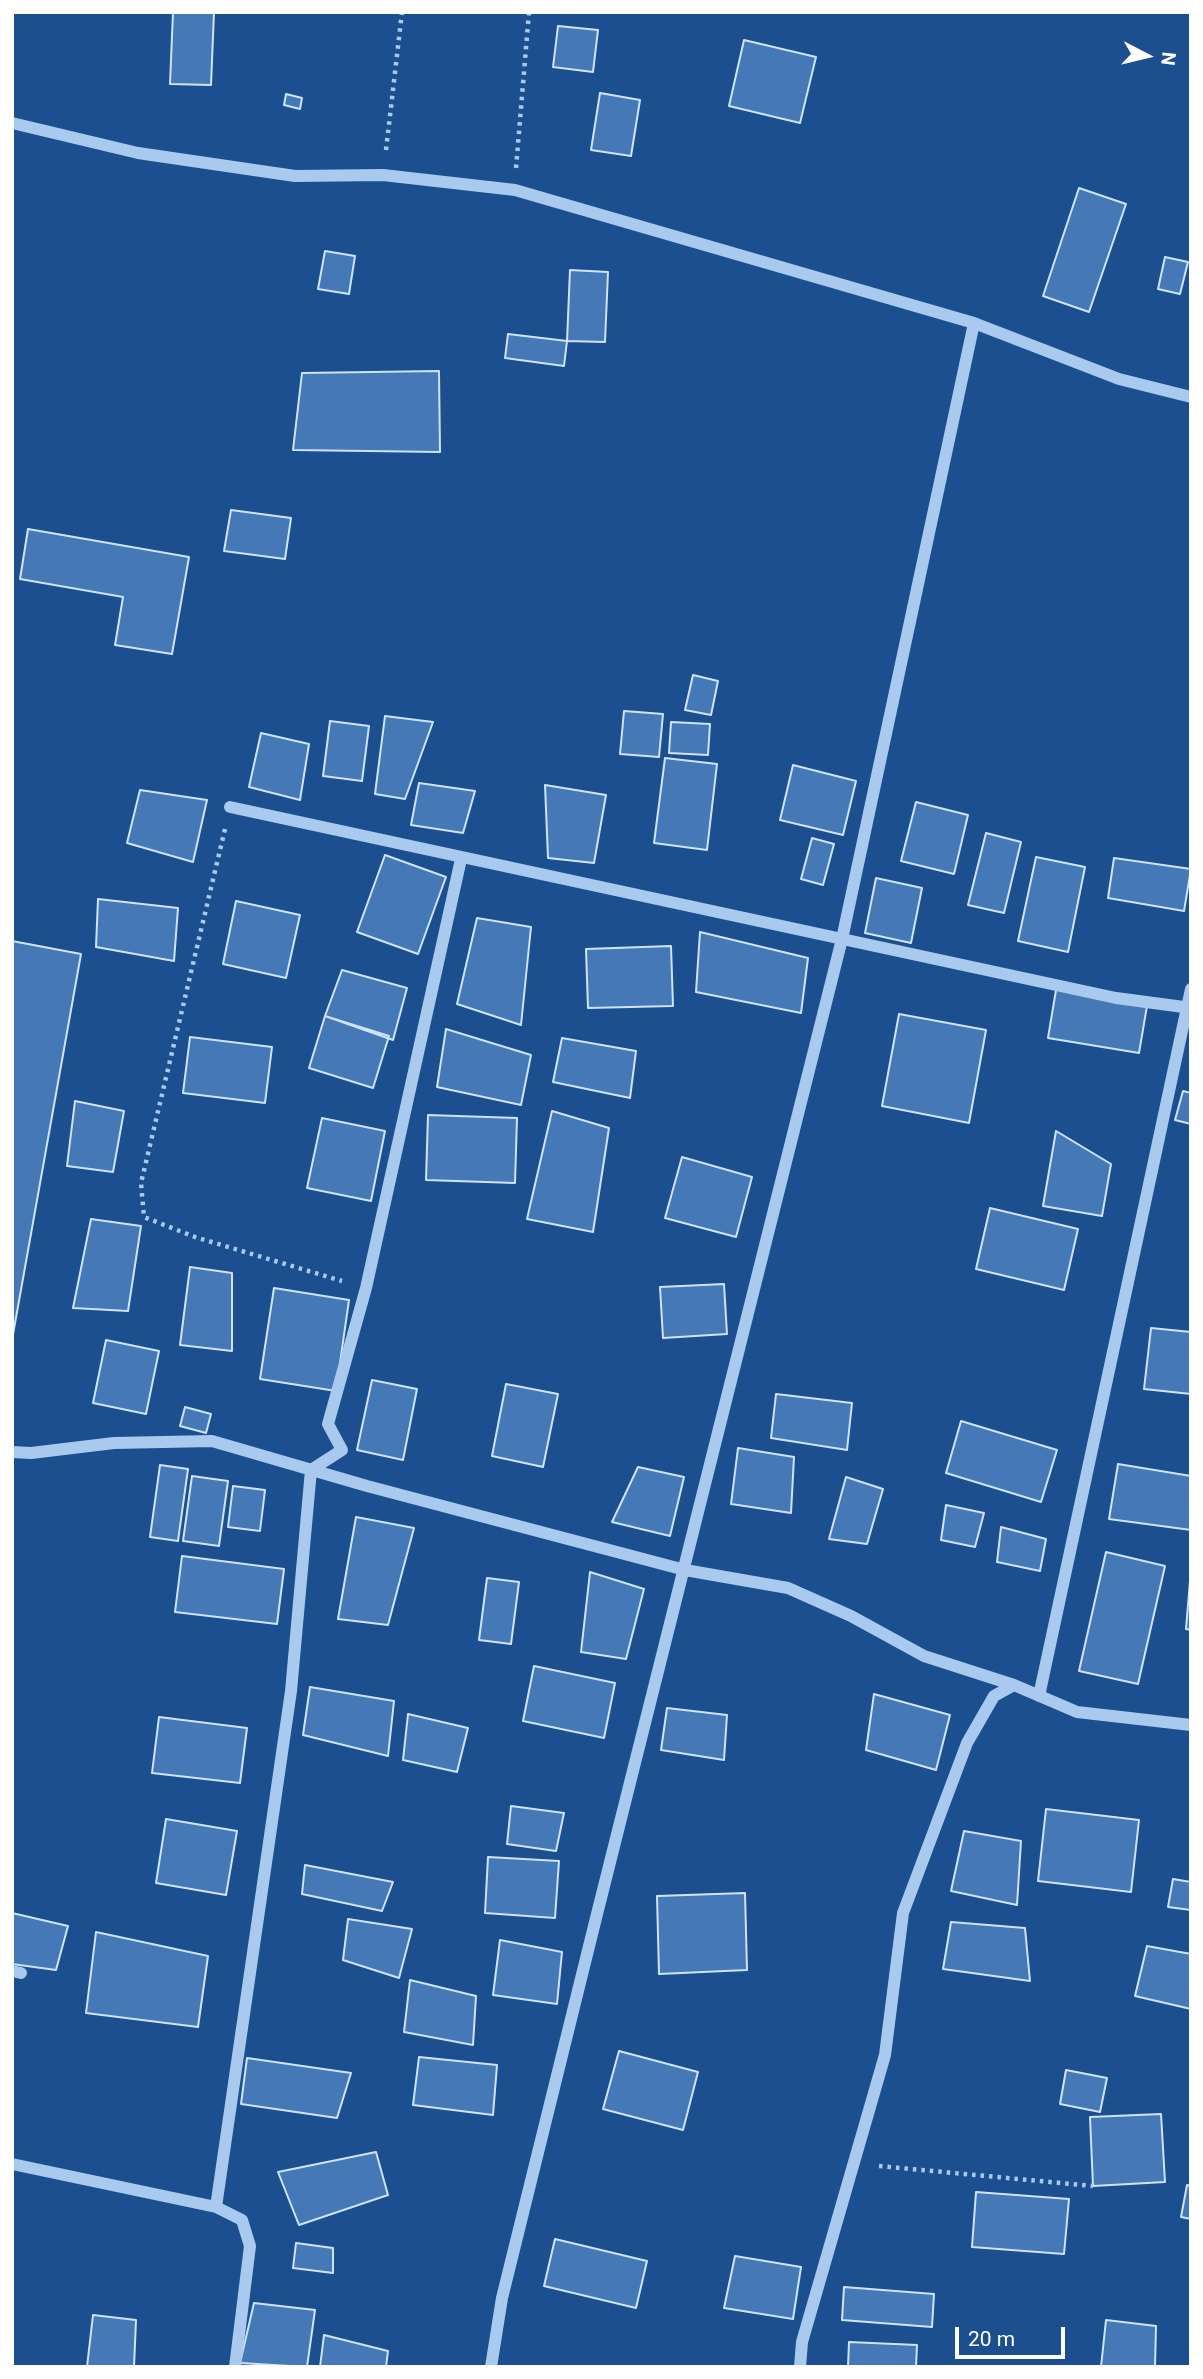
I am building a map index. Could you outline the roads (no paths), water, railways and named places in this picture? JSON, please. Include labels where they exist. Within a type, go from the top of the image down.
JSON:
[{"type":"street","points":[[12,123],[138,153],[268,173],[295,176],[383,175],[515,190],[974,323],[1119,379],[1191,397]]},
{"type":"street","points":[[491,2367],[502,2298],[842,939],[974,323]]},
{"type":"street","points":[[230,807],[461,859],[1116,998],[1188,1007]]},
{"type":"street","points":[[311,1470],[342,1450],[328,1424],[366,1288],[461,859]]},
{"type":"street","points":[[1039,1696],[1191,989]]},
{"type":"street","points":[[12,1452],[31,1453],[114,1443],[212,1441],[685,1570],[788,1588],[851,1616],[924,1656],[1014,1685],[1077,1712],[1191,1725]]},
{"type":"street","points":[[216,2207],[291,1691],[311,1470]]},
{"type":"street","points":[[800,2367],[802,2342],[885,2055],[903,1913],[967,1743],[993,1696],[1014,1685]]},
{"type":"street","points":[[12,2164],[216,2207],[242,2220],[250,2246],[235,2367]]}]
